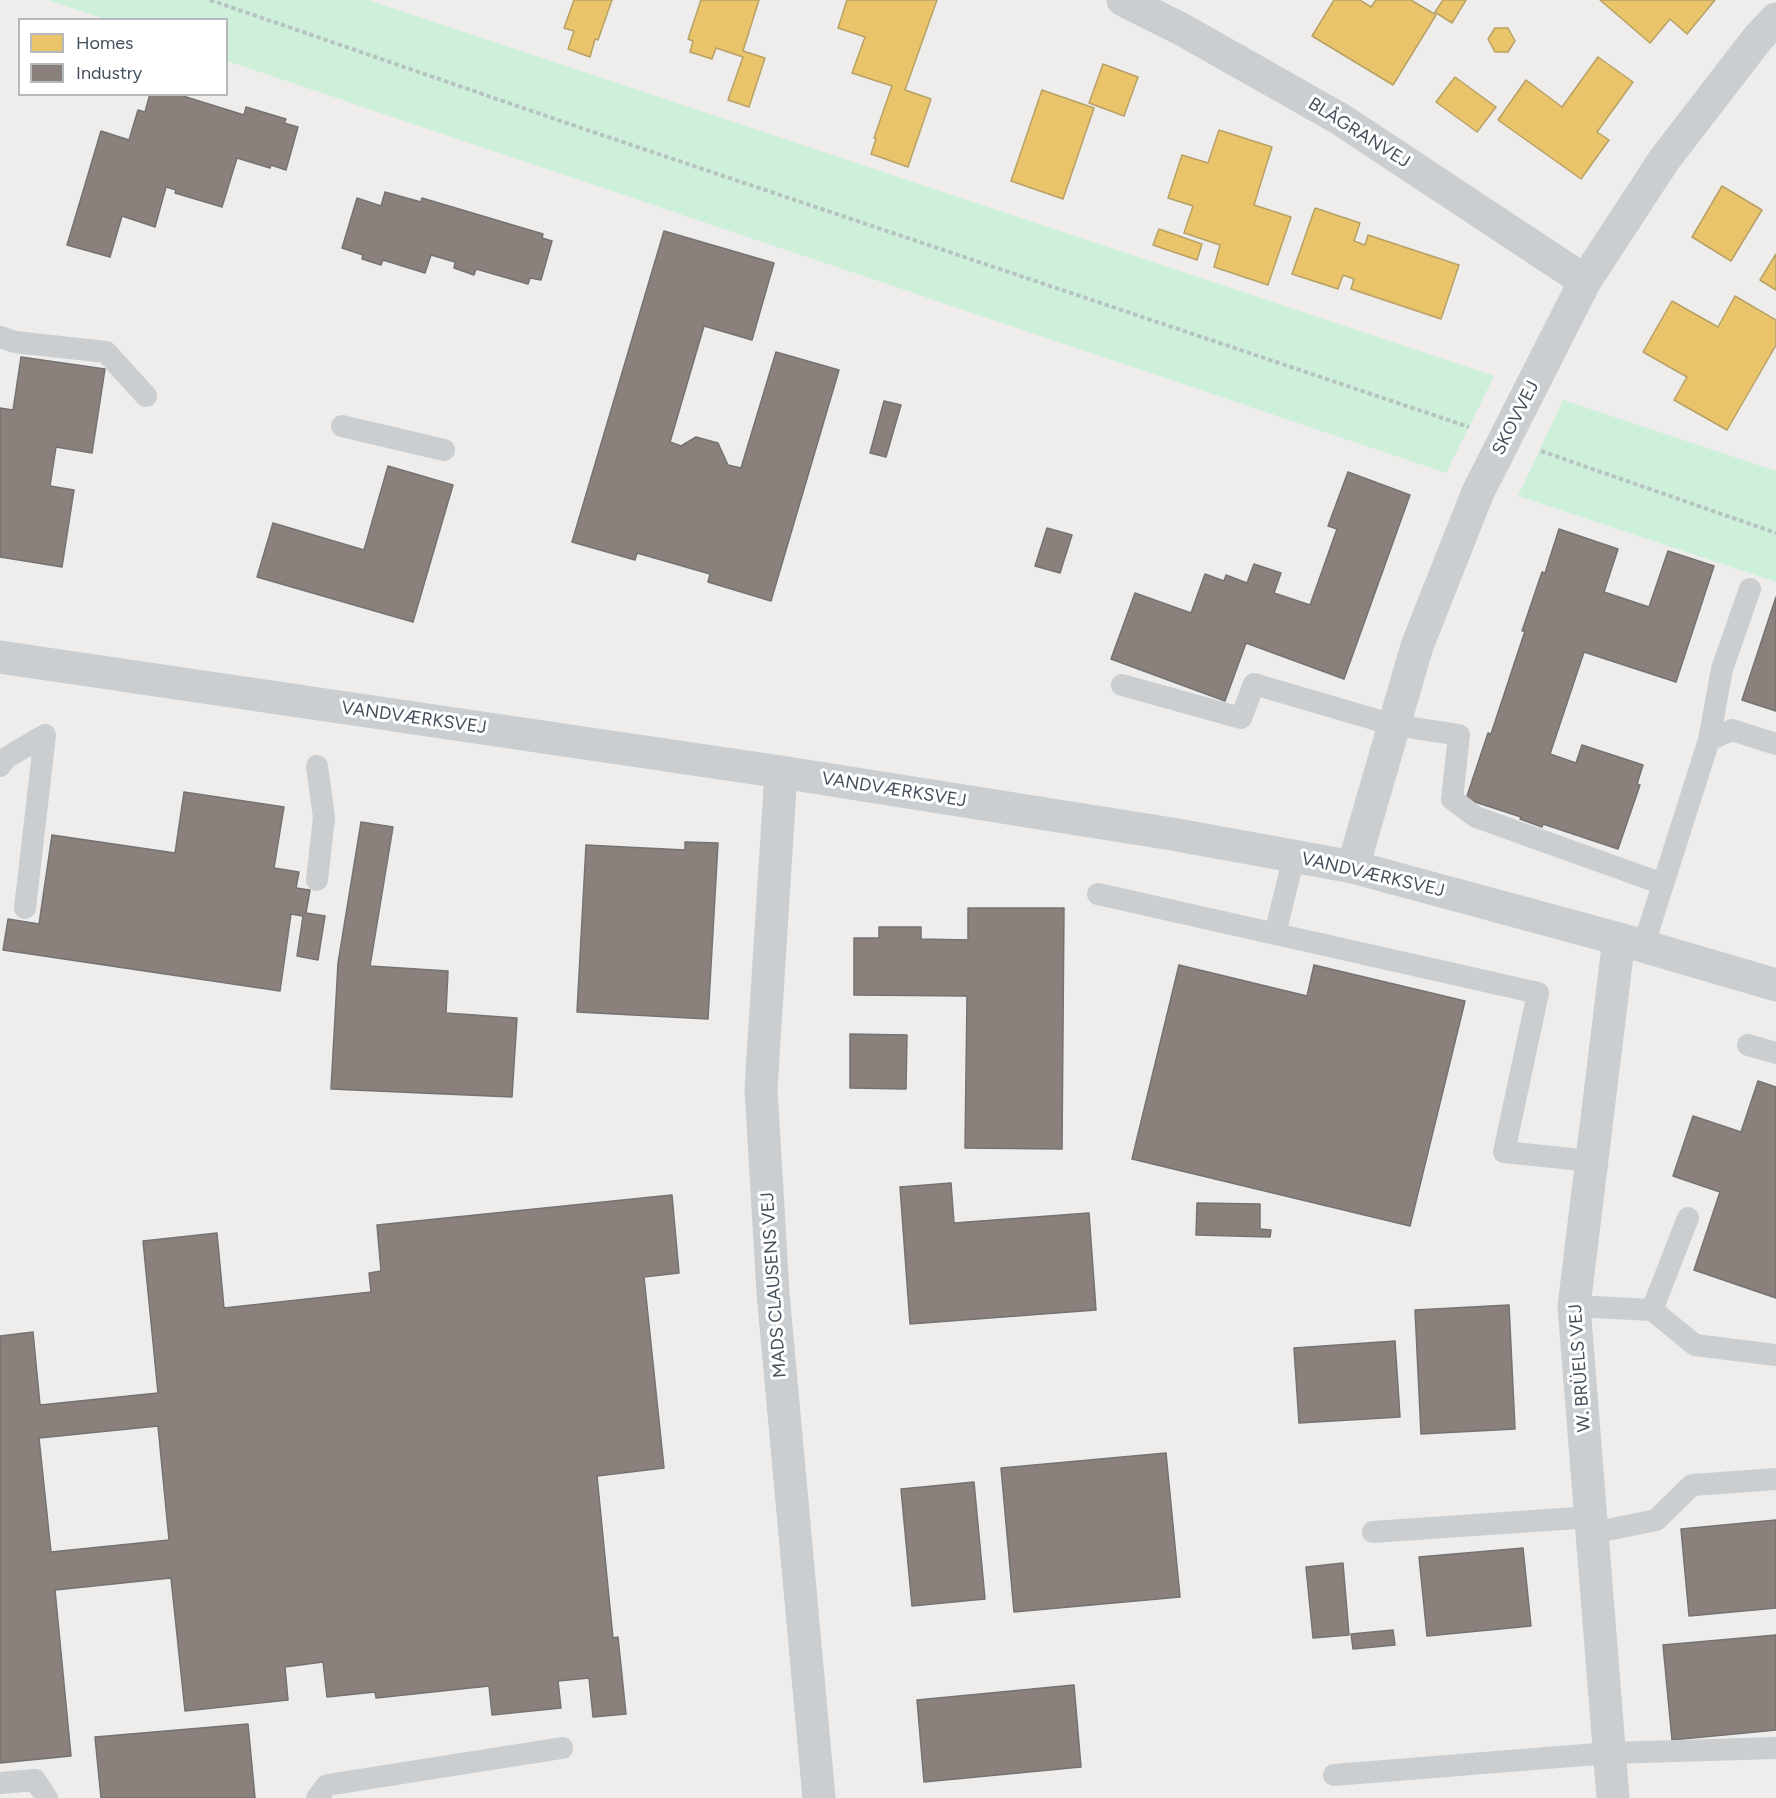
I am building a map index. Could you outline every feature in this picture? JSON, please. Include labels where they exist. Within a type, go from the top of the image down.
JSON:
[{"type":"street","name":"BLÅGRANVEJ","points":[[1123,0],[1183,30],[1340,119],[1585,281]]},
{"type":"street","name":"SKOVVEJ","points":[[1353,867],[1417,646],[1478,492],[1585,281],[1664,160],[1776,19]]},
{"type":"street","name":"VANDVÆRKSVEJ","points":[[0,657],[781,772],[1172,834],[1294,856],[1353,867],[1776,985]]},
{"type":"street","name":"MADS CLAUSENS VEJ","points":[[781,772],[760,1089],[774,1293],[819,1798]]},
{"type":"street","name":"W. BRÜELS VEJ","points":[[1613,1798],[1574,1306],[1592,1161],[1631,943]]},
{"type":"lane","points":[[0,337],[15,342],[106,352],[146,396]]},
{"type":"lane","points":[[342,426],[444,450]]},
{"type":"lane","points":[[1631,943],[1664,884],[1710,740],[1722,669],[1750,589]]},
{"type":"lane","points":[[1122,685],[1241,718],[1254,684],[1394,725],[1459,735],[1452,799],[1476,817],[1664,884]]},
{"type":"lane","points":[[1710,740],[1732,730],[1776,744]]},
{"type":"lane","points":[[0,766],[6,758],[45,735],[25,908]]},
{"type":"lane","points":[[317,766],[324,818],[317,880]]},
{"type":"lane","points":[[1275,934],[1294,856]]},
{"type":"lane","points":[[1098,894],[1538,993],[1504,1152],[1592,1161]]},
{"type":"lane","points":[[1748,1045],[1776,1053]]},
{"type":"lane","points":[[1652,1310],[1688,1218]]},
{"type":"lane","points":[[1574,1306],[1652,1310],[1695,1345],[1776,1355]]},
{"type":"lane","points":[[1374,1532],[1591,1525],[1656,1520],[1692,1485],[1776,1479]]},
{"type":"lane","points":[[317,1798],[327,1785],[562,1748]]},
{"type":"lane","points":[[1334,1775],[1609,1754],[1776,1748]]},
{"type":"lane","points":[[0,1783],[35,1780],[47,1798]]},
{"type":"path","points":[[210,0],[1776,533]]},
{"type":"green space","points":[[47,0],[368,0],[1494,376],[1446,473],[228,61],[228,18],[102,18]]},
{"type":"green space","points":[[1563,400],[1776,471],[1776,582],[1518,496]]},
{"type":"building: Homes","points":[[574,0],[612,0],[598,40],[595,39],[590,57],[568,49],[574,31],[564,28]]},
{"type":"building: Homes","points":[[701,0],[759,0],[743,51],[765,58],[749,107],[728,100],[743,57],[716,48],[712,59],[690,52],[693,41],[688,39]]},
{"type":"building: Homes","points":[[847,0],[937,0],[905,90],[931,99],[908,167],[871,154],[876,139],[874,138],[892,86],[852,73],[865,37],[838,28]]},
{"type":"building: Homes","points":[[1334,0],[1360,0],[1371,7],[1376,0],[1411,0],[1436,15],[1393,85],[1312,36]]},
{"type":"building: Homes","points":[[1443,0],[1466,0],[1452,23],[1435,12]]},
{"type":"building: Homes","points":[[1600,0],[1715,0],[1687,34],[1670,19],[1650,43]]},
{"type":"building: Homes","points":[[1495,28],[1508,28],[1515,41],[1508,52],[1495,52],[1488,39]]},
{"type":"building: Homes","points":[[1598,57],[1633,82],[1597,132],[1609,140],[1581,179],[1498,120],[1526,80],[1562,107]]},
{"type":"building: Homes","points":[[1103,64],[1138,77],[1124,116],[1089,103]]},
{"type":"building: Homes","points":[[1455,77],[1496,107],[1477,132],[1436,102]]},
{"type":"building: Homes","points":[[1042,90],[1094,108],[1063,199],[1011,181]]},
{"type":"building: Homes","points":[[1219,130],[1272,147],[1254,205],[1291,217],[1268,285],[1214,267],[1220,245],[1184,233],[1193,206],[1168,198],[1182,155],[1208,163]]},
{"type":"building: Homes","points":[[1722,186],[1762,210],[1731,261],[1692,237]]},
{"type":"building: Homes","points":[[1315,208],[1360,223],[1354,241],[1365,245],[1368,235],[1459,265],[1441,319],[1351,289],[1354,279],[1343,275],[1338,289],[1292,274]]},
{"type":"building: Homes","points":[[1159,229],[1202,244],[1197,260],[1153,245]]},
{"type":"building: Homes","points":[[1776,254],[1776,290],[1760,280]]},
{"type":"building: Homes","points":[[1735,296],[1776,320],[1776,345],[1727,430],[1674,400],[1687,377],[1643,352],[1672,301],[1718,327]]},
{"type":"building: Industry","points":[[149,96],[183,96],[244,115],[246,107],[286,119],[284,123],[298,127],[286,170],[271,165],[270,168],[237,158],[222,207],[175,193],[176,190],[166,187],[155,227],[122,216],[110,257],[67,245],[101,131],[129,140],[138,110],[145,112]]},
{"type":"building: Industry","points":[[385,192],[421,202],[422,198],[543,234],[542,238],[552,241],[541,280],[530,278],[528,284],[476,269],[474,275],[454,268],[455,262],[431,255],[425,273],[383,260],[381,265],[362,259],[363,255],[342,248],[357,198],[381,206]]},
{"type":"building: Industry","points":[[664,231],[774,263],[752,340],[704,326],[670,442],[681,446],[696,437],[718,443],[728,465],[741,468],[776,352],[839,370],[771,601],[708,582],[710,574],[637,553],[635,560],[572,542]]},
{"type":"building: Industry","points":[[21,357],[105,369],[92,453],[56,447],[50,486],[74,490],[62,567],[0,557],[0,408],[13,410]]},
{"type":"building: Industry","points":[[884,401],[901,405],[886,457],[870,453]]},
{"type":"building: Industry","points":[[388,466],[453,485],[413,622],[257,577],[273,523],[364,550]]},
{"type":"building: Industry","points":[[1348,472],[1410,495],[1344,679],[1246,643],[1225,701],[1111,659],[1135,593],[1191,613],[1205,574],[1224,581],[1226,575],[1247,583],[1254,564],[1281,573],[1274,593],[1310,605],[1337,529],[1328,526]]},
{"type":"building: Industry","points":[[1047,528],[1072,535],[1060,573],[1035,566]]},
{"type":"building: Industry","points":[[1559,529],[1618,549],[1604,592],[1649,607],[1668,551],[1714,566],[1676,682],[1584,652],[1550,754],[1576,763],[1582,745],[1643,765],[1637,784],[1640,785],[1618,849],[1543,824],[1542,827],[1520,819],[1521,817],[1466,799],[1488,733],[1491,734],[1525,631],[1522,631],[1542,572],[1545,573]]},
{"type":"building: Industry","points":[[1776,597],[1776,711],[1742,700]]},
{"type":"building: Industry","points":[[184,792],[284,807],[274,868],[299,872],[296,888],[310,890],[306,913],[325,916],[318,960],[297,956],[303,916],[291,914],[280,991],[3,950],[8,919],[39,924],[52,835],[175,853]]},
{"type":"building: Industry","points":[[361,822],[393,827],[370,966],[448,971],[446,1013],[517,1018],[512,1097],[331,1089],[338,963]]},
{"type":"building: Industry","points":[[685,842],[718,843],[708,1019],[577,1012],[586,845],[685,850]]},
{"type":"building: Industry","points":[[968,908],[1064,908],[1062,1149],[965,1148],[967,996],[854,995],[854,938],[879,938],[879,927],[921,927],[921,939],[968,940]]},
{"type":"building: Industry","points":[[1179,965],[1307,996],[1314,965],[1465,1001],[1410,1226],[1132,1159]]},
{"type":"building: Industry","points":[[850,1034],[907,1035],[906,1089],[850,1088]]},
{"type":"building: Industry","points":[[1758,1081],[1776,1087],[1776,1298],[1694,1270],[1720,1192],[1673,1176],[1693,1116],[1741,1132]]},
{"type":"building: Industry","points":[[951,1183],[954,1223],[1089,1213],[1096,1310],[910,1324],[900,1187]]},
{"type":"building: Industry","points":[[672,1195],[679,1273],[644,1277],[664,1468],[597,1476],[613,1638],[618,1637],[626,1714],[593,1717],[589,1678],[558,1681],[561,1708],[492,1715],[489,1686],[376,1698],[375,1692],[327,1697],[323,1662],[285,1667],[288,1700],[185,1711],[171,1578],[55,1590],[71,1756],[0,1763],[0,1336],[33,1332],[40,1405],[158,1393],[143,1241],[217,1233],[224,1308],[371,1292],[369,1273],[381,1271],[377,1225]],"holes":[[[158,1426],[169,1540],[51,1552],[39,1438]]]},
{"type":"building: Industry","points":[[1197,1203],[1260,1204],[1260,1229],[1271,1230],[1270,1237],[1196,1235]]},
{"type":"building: Industry","points":[[1509,1305],[1515,1429],[1421,1434],[1415,1310]]},
{"type":"building: Industry","points":[[1395,1341],[1400,1417],[1299,1423],[1294,1348]]},
{"type":"building: Industry","points":[[1166,1453],[1180,1597],[1014,1612],[1001,1468]]},
{"type":"building: Industry","points":[[974,1482],[985,1599],[912,1606],[901,1489]]},
{"type":"building: Industry","points":[[1776,1520],[1776,1608],[1689,1616],[1681,1529]]},
{"type":"building: Industry","points":[[1523,1548],[1531,1626],[1427,1636],[1419,1557]]},
{"type":"building: Industry","points":[[1343,1563],[1349,1635],[1313,1638],[1306,1567]]},
{"type":"building: Industry","points":[[1393,1630],[1395,1645],[1353,1649],[1351,1634]]},
{"type":"building: Industry","points":[[1776,1635],[1776,1730],[1672,1740],[1663,1645]]},
{"type":"building: Industry","points":[[1074,1685],[1081,1767],[924,1782],[917,1700]]},
{"type":"building: Industry","points":[[248,1724],[255,1798],[101,1798],[95,1737]]}]
